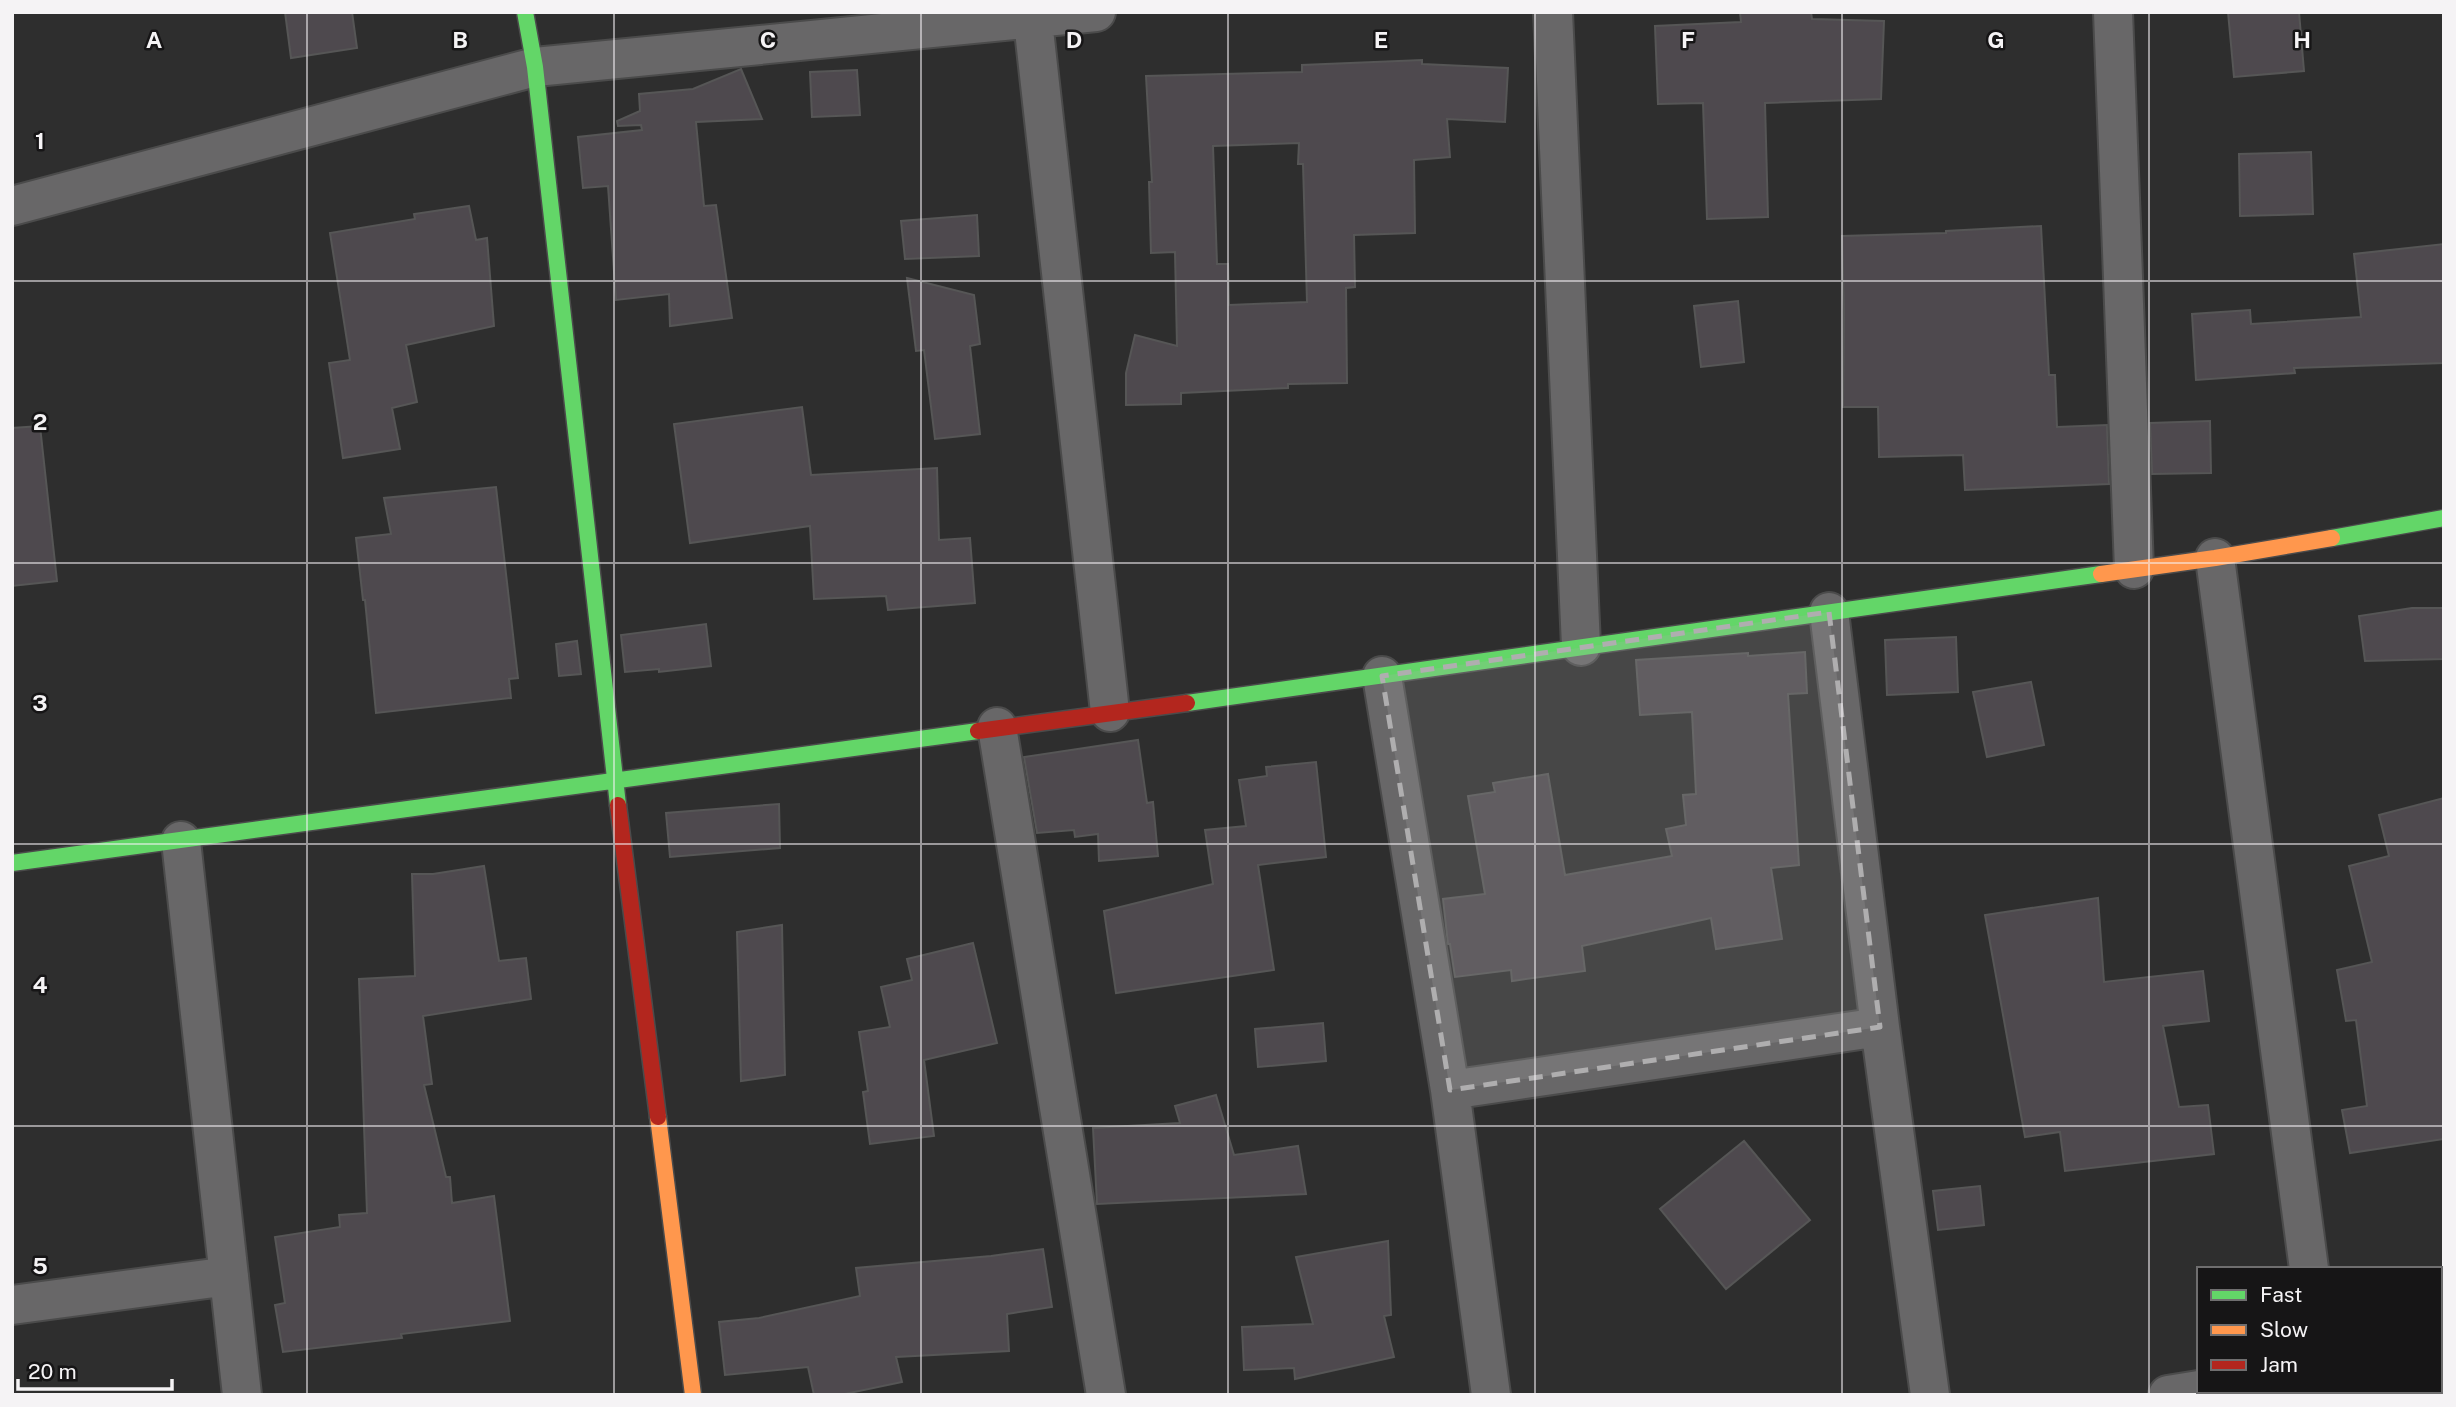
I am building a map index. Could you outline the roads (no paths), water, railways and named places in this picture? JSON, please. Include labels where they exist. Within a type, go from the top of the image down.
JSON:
[{"type":"street","points":[[525,12],[535,67],[615,782],[693,1395]]},
{"type":"street","points":[[12,206],[535,67],[1032,15],[1096,12]]},
{"type":"street","points":[[1553,12],[1581,646]]},
{"type":"street","points":[[2113,12],[2134,569]]},
{"type":"street","points":[[1032,15],[1110,712]]},
{"type":"street","points":[[12,863],[1382,676],[2215,558],[2444,518]]},
{"type":"street","points":[[2215,558],[2309,1267]]},
{"type":"street","points":[[1829,612],[1880,1027],[1930,1395]]},
{"type":"street","points":[[1382,676],[1450,1090],[1490,1395]]},
{"type":"street","points":[[997,727],[1106,1395]]},
{"type":"street","points":[[181,841],[242,1395]]},
{"type":"street","points":[[1450,1090],[1880,1027]]},
{"type":"street","points":[[12,1305],[229,1276]]},
{"type":"street","points":[[2168,1395],[2197,1390]]}]
